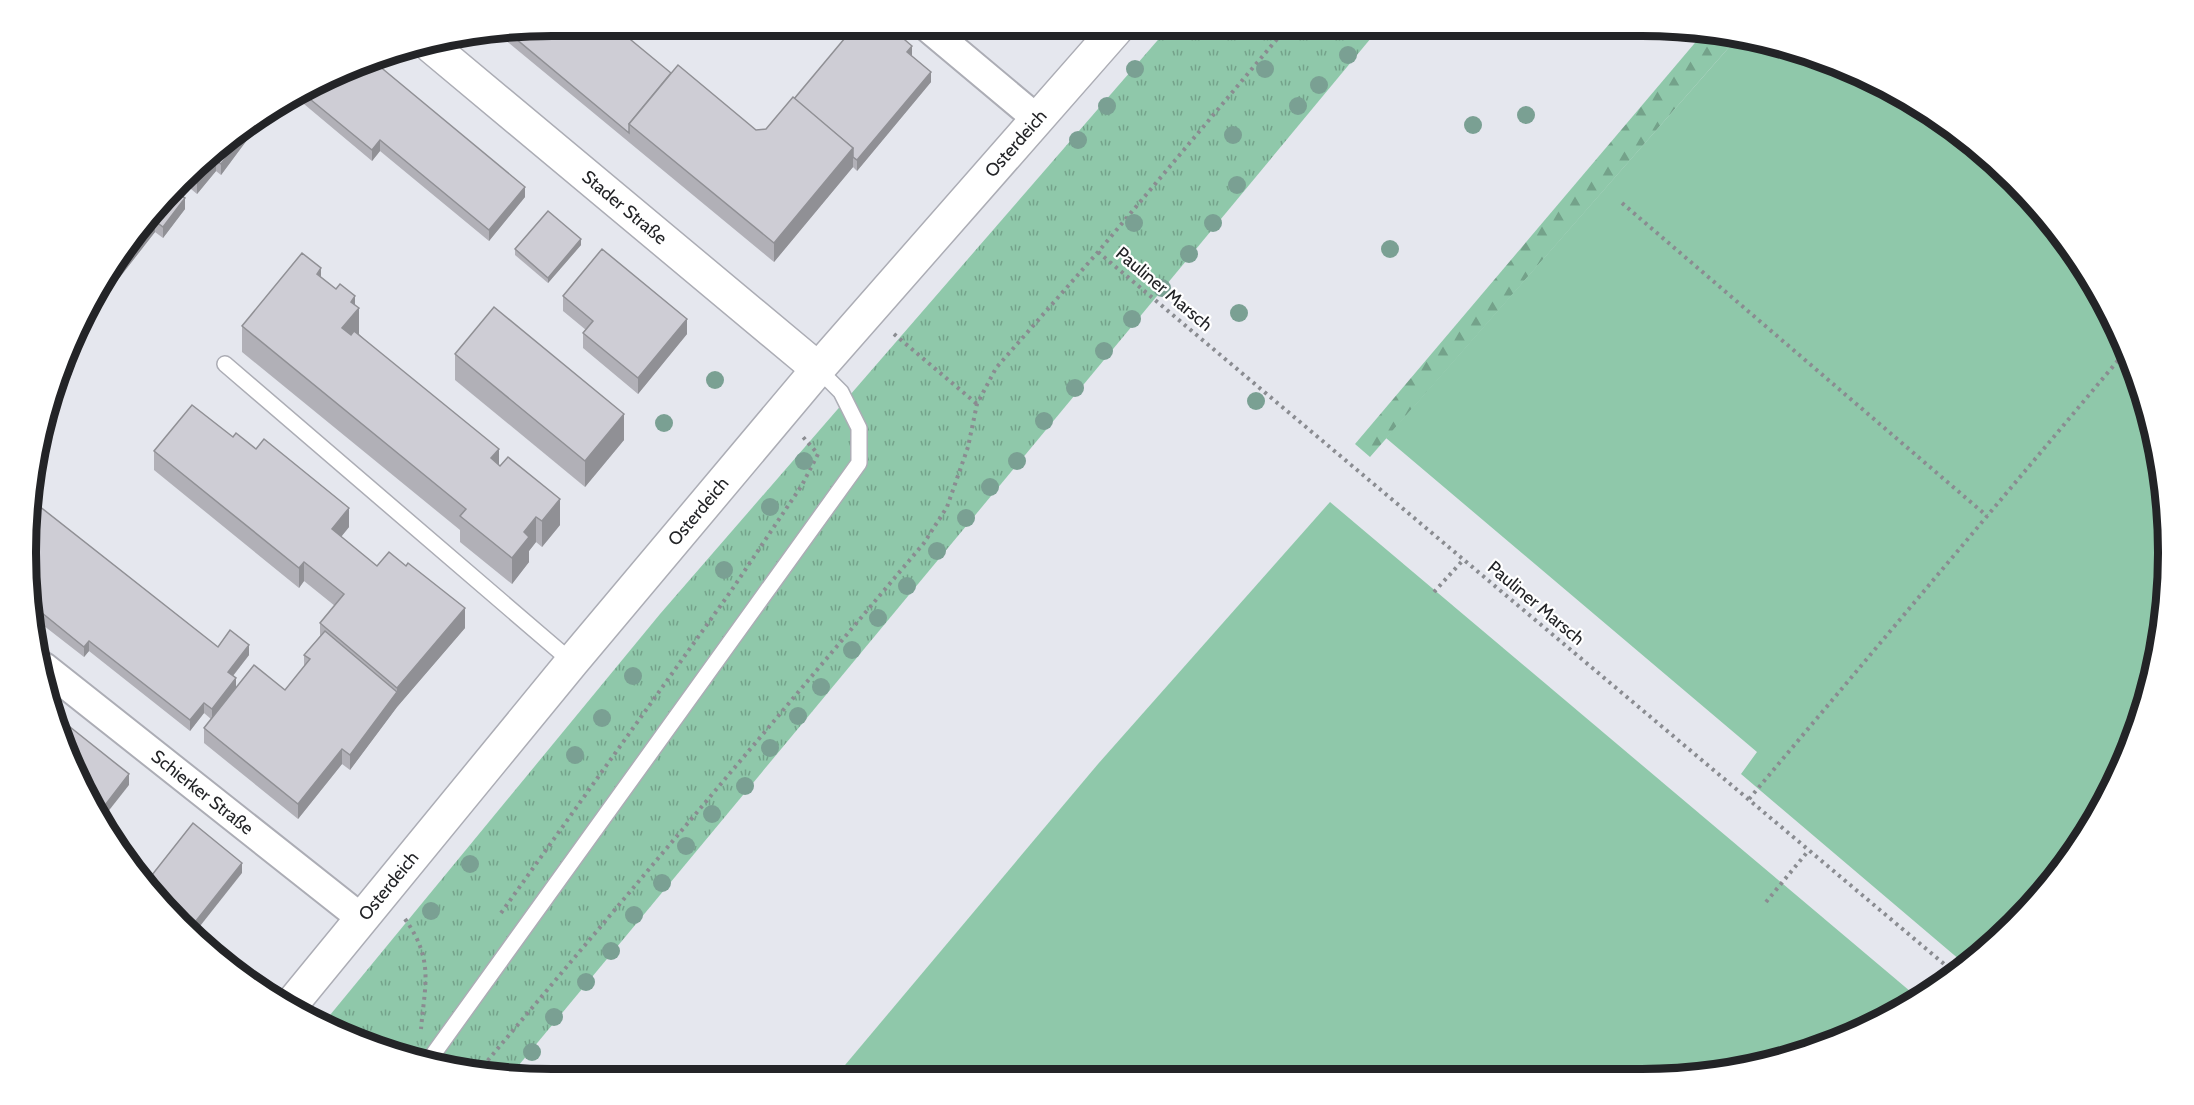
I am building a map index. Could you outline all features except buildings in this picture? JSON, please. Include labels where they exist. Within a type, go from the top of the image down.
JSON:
[{"type":"main road","name":"Osterdeich","points":[[295,1000],[572,662],[818,369],[1110,36]]},
{"type":"main road","name":"Stader Straße","points":[[436,50],[818,369]]},
{"type":"street","points":[[938,36],[1037,119]]},
{"type":"street","name":"Schierker Straße","points":[[51,672],[361,918]]},
{"type":"lane","points":[[225,364],[572,662]]},
{"type":"lane","points":[[433,1054],[859,463],[859,428],[841,392],[818,369]]},
{"type":"path","points":[[484,1065],[924,543],[948,507],[968,447],[977,404],[996,368],[1098,252],[1280,36]]},
{"type":"path","points":[[1622,203],[1987,516]]},
{"type":"path","name":"Pauliner Marsch","points":[[1098,252],[1948,968]]},
{"type":"path","points":[[891,332],[977,404]]},
{"type":"path","points":[[1749,799],[2120,358]]},
{"type":"path","points":[[500,914],[731,591],[802,485],[818,454],[802,436]]},
{"type":"path","points":[[1434,592],[1464,560]]},
{"type":"path","points":[[1766,902],[1809,850]]},
{"type":"path","points":[[404,918],[419,939],[426,966],[425,1007],[421,1035]]},
{"type":"path","points":[[414,1036],[427,1017]]},
{"type":"green space","points":[[1161,36],[1373,36],[517,1068],[485,1065],[419,1051],[386,1042],[328,1018],[660,614]]},
{"type":"green space","points":[[1698,39],[1732,44],[1370,457],[1355,444]]},
{"type":"green space","points":[[1732,44],[1808,63],[1839,75],[1900,105],[1928,123],[1982,164],[2007,187],[2030,212],[2071,266],[2089,294],[2119,355],[2131,386],[2148,452],[2154,485],[2158,552],[2154,620],[2148,653],[2131,719],[2119,750],[2089,811],[2051,867],[2007,918],[1959,959],[1741,774],[1757,752],[1386,438]]},
{"type":"green space","points":[[1330,502],[1912,993],[1870,1016],[1808,1042],[1742,1059],[1675,1068],[842,1069],[1098,764]]}]
